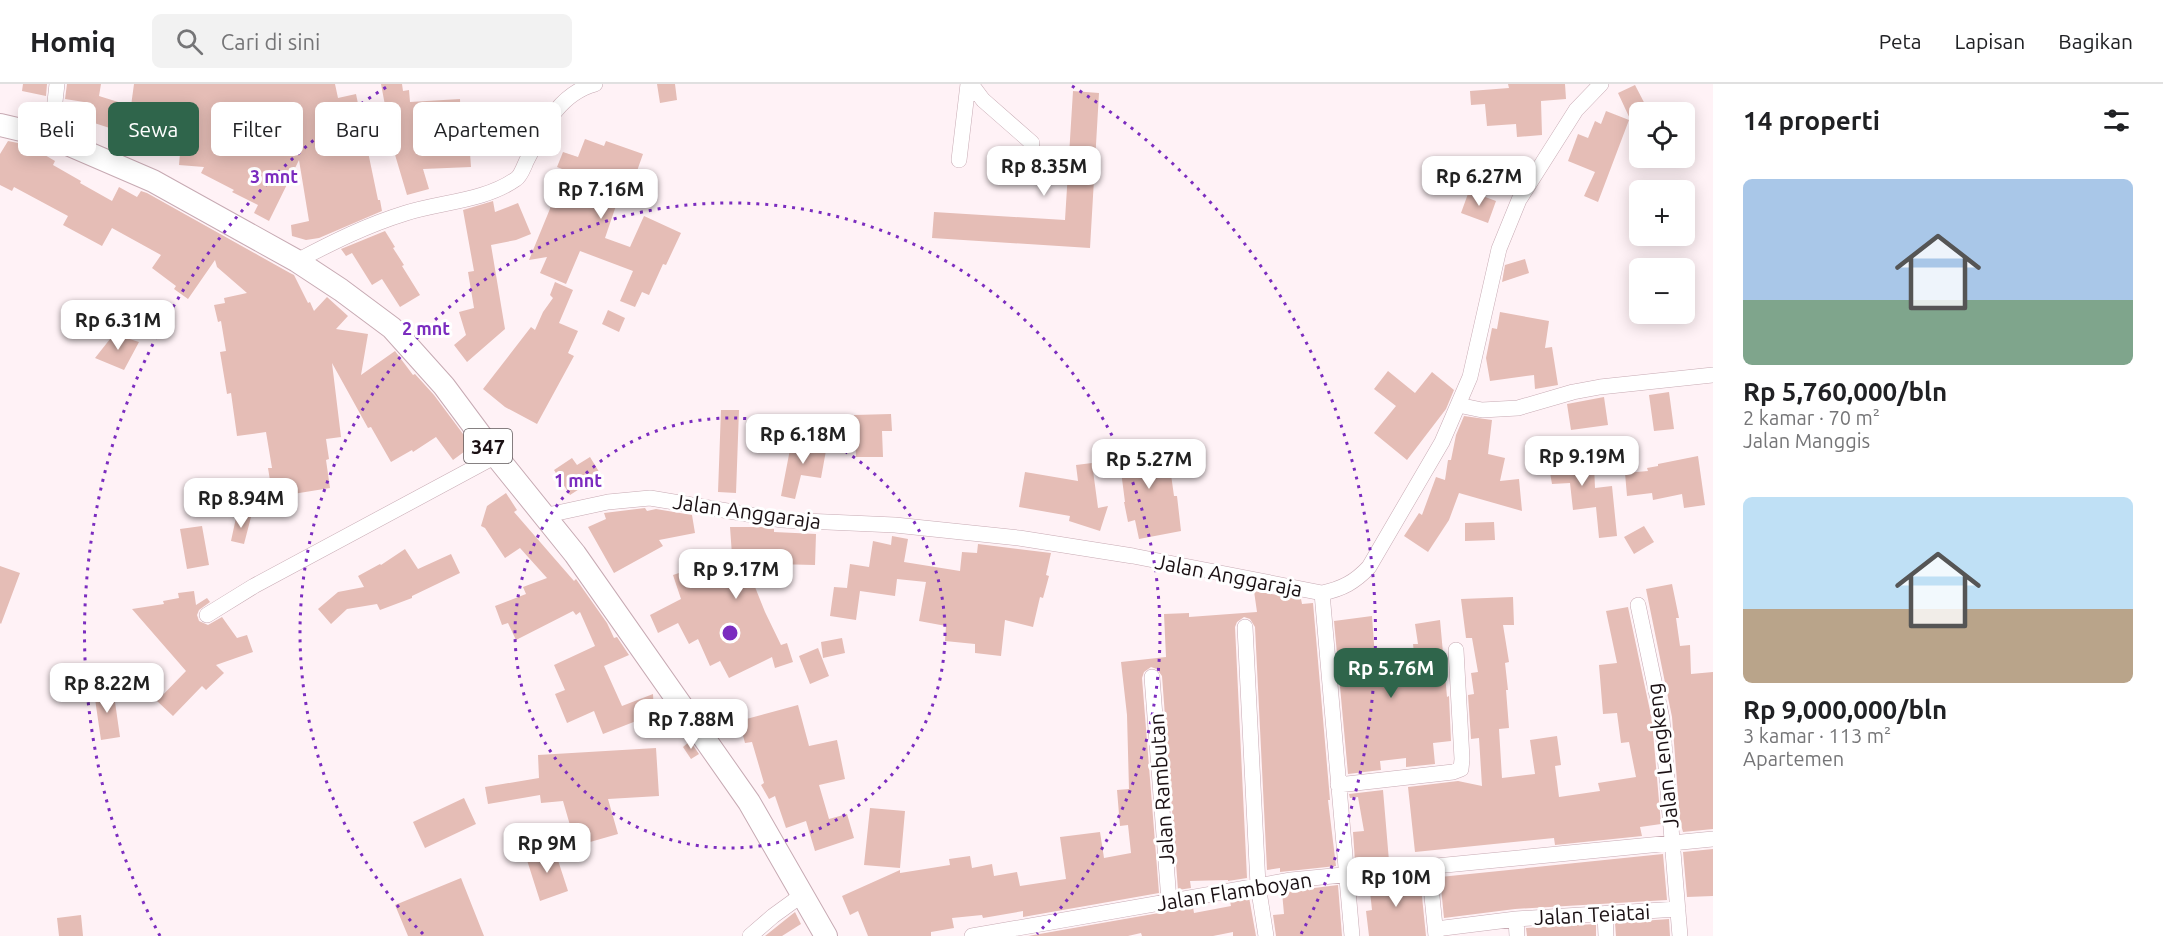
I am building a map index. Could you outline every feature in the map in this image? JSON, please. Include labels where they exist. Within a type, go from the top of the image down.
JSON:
[{"type":"main road","name":"347","points":[[0,125],[18,129]]},
{"type":"main road","name":"347","points":[[95,156],[153,181],[297,261],[393,328],[444,386],[496,456],[575,554],[748,802],[826,936]]},
{"type":"street","points":[[55,102],[57,84]]},
{"type":"street","points":[[297,261],[368,225],[408,212],[488,192],[518,178],[543,129],[560,105],[572,93],[595,84]]},
{"type":"street","points":[[970,84],[983,100],[1032,143]]},
{"type":"street","points":[[959,160],[970,84]]},
{"type":"street","name":"Jalan Anggaraja","points":[[543,516],[608,502],[650,498],[782,520],[895,525],[1019,538],[1134,556],[1322,593],[1338,590],[1352,583],[1369,567],[1442,442],[1470,376],[1494,267],[1506,228],[1520,200],[1576,110],[1601,84]]},
{"type":"street","points":[[1458,405],[1482,410],[1518,408],[1573,392],[1600,387],[1713,375]]},
{"type":"street","points":[[207,615],[254,586],[496,456]]},
{"type":"street","points":[[1322,593],[1352,936]]},
{"type":"street","name":"Jalan Lengkeng","points":[[1638,605],[1662,719],[1680,936]]},
{"type":"street","points":[[1245,627],[1258,885],[1266,936]]},
{"type":"street","points":[[1338,785],[1452,772],[1461,769],[1456,651]]},
{"type":"street","name":"Jalan Rambutan","points":[[1152,677],[1169,901]]},
{"type":"street","name":"Jalan Flamboyan","points":[[972,936],[1258,885],[1713,839]]},
{"type":"street","points":[[1429,867],[1436,932]]},
{"type":"street","points":[[750,936],[802,895]]},
{"type":"street","name":"Jalan Teiatai","points":[[1436,932],[1516,919],[1678,909]]},
{"type":"street","points":[[1605,914],[1606,936]]},
{"type":"street","points":[[1516,919],[1518,936]]},
{"type":"building","points":[[23,84],[47,84],[46,96],[22,91]]},
{"type":"building","points":[[67,84],[101,84],[99,96],[118,102],[108,102],[108,127],[96,124],[96,102],[65,99]]},
{"type":"building","points":[[134,84],[335,84],[338,98],[356,94],[358,102],[315,102],[315,156],[369,156],[382,211],[319,238],[306,240],[292,236],[291,225],[309,221],[299,160],[269,221],[254,213],[258,205],[201,173],[204,167],[179,165],[180,156],[199,156],[199,102],[132,102]]},
{"type":"building","points":[[381,84],[402,84],[403,91],[409,90],[410,102],[460,99],[460,102],[413,102],[413,156],[470,156],[471,167],[423,169],[429,189],[407,195],[395,156],[401,156],[401,102],[384,102]]},
{"type":"building","points":[[657,84],[675,84],[677,100],[660,103]]},
{"type":"building","points":[[1508,84],[1565,84],[1566,99],[1541,101],[1542,135],[1517,137],[1516,124],[1487,126],[1485,104],[1471,105],[1470,91],[1509,88]]},
{"type":"building","points":[[1635,85],[1644,102],[1629,102],[1629,117],[1618,93]]},
{"type":"building","points":[[1073,91],[1099,93],[1090,248],[932,238],[934,212],[1065,220]]},
{"type":"building","points":[[1606,111],[1629,120],[1598,202],[1584,196],[1595,172],[1568,161],[1578,134],[1588,138],[1595,121],[1601,124]]},
{"type":"building","points":[[585,139],[604,146],[606,141],[643,154],[631,188],[623,185],[605,238],[630,247],[644,216],[681,233],[649,295],[642,292],[635,307],[620,301],[633,271],[580,251],[566,284],[540,273],[547,257],[529,260],[554,199],[562,169],[557,167],[563,152],[578,157]]},
{"type":"building","points":[[8,141],[18,143],[18,156],[47,156],[55,161],[53,165],[112,201],[119,187],[137,197],[141,191],[147,193],[294,275],[314,311],[327,297],[348,316],[336,329],[368,334],[361,375],[395,351],[413,375],[415,374],[434,395],[472,446],[453,460],[436,437],[413,452],[412,450],[391,462],[371,427],[368,428],[332,363],[341,437],[326,439],[330,488],[293,494],[296,512],[269,516],[266,494],[272,493],[268,468],[272,468],[266,432],[237,436],[231,393],[227,394],[220,352],[226,351],[221,321],[218,322],[214,305],[225,303],[224,298],[247,293],[217,267],[215,260],[188,299],[174,289],[176,286],[152,268],[161,255],[112,228],[102,246],[63,225],[68,216],[14,187],[12,191],[0,185],[0,154]]},
{"type":"building","points":[[1469,191],[1496,201],[1488,223],[1461,213]]},
{"type":"building","points":[[493,201],[495,212],[518,203],[531,234],[516,240],[491,245],[505,329],[467,362],[454,345],[466,335],[459,312],[474,308],[468,272],[474,271],[463,210]]},
{"type":"building","points":[[385,231],[404,265],[402,266],[420,295],[400,307],[382,279],[372,285],[352,253],[346,256],[341,249]]},
{"type":"building","points":[[1525,259],[1529,273],[1502,282],[1505,265]]},
{"type":"building","points":[[555,282],[573,290],[559,323],[578,331],[568,353],[574,356],[537,424],[505,407],[483,389],[531,327],[535,330],[543,312],[553,298],[550,295]]},
{"type":"building","points":[[608,310],[625,318],[619,332],[602,324]]},
{"type":"building","points":[[1500,312],[1549,321],[1545,348],[1552,347],[1558,385],[1535,389],[1534,375],[1490,381],[1486,358],[1492,328],[1497,329]]},
{"type":"building","points":[[114,334],[139,342],[124,370],[95,358]]},
{"type":"building","points":[[1388,371],[1415,393],[1432,372],[1454,390],[1446,409],[1407,460],[1374,433],[1396,406],[1374,389]]},
{"type":"building","points":[[1669,392],[1674,429],[1654,431],[1649,395]]},
{"type":"building","points":[[1604,397],[1608,425],[1571,430],[1567,404]]},
{"type":"building","points":[[721,410],[739,410],[736,493],[718,492]]},
{"type":"building","points":[[891,414],[892,431],[882,431],[883,457],[856,457],[854,415]]},
{"type":"building","points":[[1464,416],[1492,420],[1488,454],[1505,458],[1500,481],[1519,479],[1522,511],[1459,493],[1449,520],[1428,552],[1404,536],[1419,513],[1422,515],[1436,477],[1445,480],[1448,460],[1451,460],[1456,435]]},
{"type":"building","points":[[792,439],[827,445],[821,478],[801,475],[795,499],[781,496]]},
{"type":"building","points":[[1568,440],[1573,466],[1594,465],[1595,488],[1612,486],[1617,536],[1599,538],[1596,507],[1573,510],[1570,483],[1552,484],[1545,444]]},
{"type":"building","points":[[1152,443],[1153,448],[1167,446],[1181,531],[1139,539],[1135,520],[1128,522],[1118,448]]},
{"type":"building","points":[[1698,456],[1705,505],[1684,508],[1682,494],[1653,500],[1652,493],[1627,496],[1625,473],[1648,471],[1647,468],[1658,466],[1658,464]]},
{"type":"building","points":[[590,457],[601,475],[570,495],[554,470],[572,458],[577,465]]},
{"type":"building","points":[[1092,463],[1098,508],[1108,506],[1100,531],[1069,521],[1070,516],[1019,507],[1025,472],[1078,481],[1076,465]]},
{"type":"building","points":[[506,493],[517,510],[514,512],[574,581],[576,579],[607,623],[614,638],[617,637],[629,655],[604,666],[622,706],[653,694],[654,714],[603,734],[594,711],[567,723],[555,694],[565,690],[554,665],[595,646],[580,612],[576,615],[573,611],[516,640],[508,623],[502,625],[495,606],[526,594],[523,587],[547,578],[520,548],[505,558],[485,528],[481,526],[487,506]]},
{"type":"building","points":[[645,508],[647,511],[656,509],[692,515],[695,533],[659,540],[663,546],[614,573],[588,527],[606,519],[604,513]]},
{"type":"building","points":[[237,513],[251,517],[244,544],[231,541]]},
{"type":"building","points":[[1494,522],[1495,540],[1465,541],[1465,523]]},
{"type":"building","points":[[202,526],[209,565],[187,569],[180,529]]},
{"type":"building","points":[[1644,526],[1654,542],[1634,554],[1624,537]]},
{"type":"building","points":[[730,527],[764,527],[774,529],[774,532],[816,534],[815,565],[773,564],[773,570],[749,572],[781,645],[787,643],[793,662],[775,668],[772,657],[729,678],[720,661],[710,666],[698,639],[689,644],[678,623],[658,633],[650,615],[681,599],[673,575],[732,555]]},
{"type":"building","points":[[892,536],[908,539],[904,562],[960,571],[962,552],[977,553],[978,544],[1051,553],[1046,575],[1049,576],[1043,598],[1040,597],[1033,627],[1005,620],[1001,656],[975,653],[975,644],[945,641],[946,626],[919,621],[926,582],[897,579],[895,596],[860,591],[856,620],[830,616],[834,587],[847,588],[850,564],[869,567],[873,541],[891,545]]},
{"type":"building","points":[[405,549],[418,569],[451,554],[460,573],[412,598],[380,610],[377,604],[347,609],[331,624],[318,609],[338,592],[364,587],[358,576],[381,565]]},
{"type":"building","points":[[0,566],[20,573],[1,624],[0,623]]},
{"type":"building","points":[[1672,584],[1679,618],[1676,618],[1680,646],[1690,645],[1691,674],[1713,672],[1713,829],[1683,832],[1680,821],[1672,717],[1646,589]]},
{"type":"building","points":[[194,591],[196,605],[207,598],[210,602],[199,610],[197,615],[199,621],[208,625],[222,617],[237,638],[247,635],[253,652],[216,665],[224,673],[206,690],[202,686],[173,716],[157,701],[186,671],[132,609],[164,604],[163,601],[179,598],[178,593]]},
{"type":"building","points":[[1254,591],[1301,599],[1302,604],[1313,603],[1330,800],[1328,800],[1336,866],[1280,872],[1280,868],[1267,870],[1255,627],[1250,619],[1244,617],[1237,622],[1235,627],[1247,878],[1228,881],[1190,881],[1191,888],[1178,890],[1162,676],[1157,669],[1151,667],[1144,672],[1142,678],[1159,893],[1023,917],[1023,911],[983,918],[982,915],[952,918],[954,928],[931,932],[931,936],[868,936],[858,911],[850,915],[842,896],[900,870],[900,873],[950,865],[949,859],[970,856],[972,868],[992,864],[994,876],[1017,872],[1020,886],[1066,879],[1060,837],[1100,832],[1104,858],[1131,853],[1128,825],[1120,826],[1117,790],[1129,789],[1127,715],[1121,662],[1166,657],[1164,614],[1189,613],[1189,617],[1257,612]]},
{"type":"building","points":[[1513,597],[1514,625],[1503,625],[1509,662],[1505,663],[1509,728],[1499,729],[1502,778],[1535,774],[1530,740],[1557,736],[1561,765],[1555,766],[1559,797],[1600,791],[1598,783],[1636,777],[1629,742],[1621,743],[1617,713],[1603,714],[1599,665],[1617,663],[1606,611],[1628,607],[1652,720],[1661,824],[1640,827],[1642,836],[1555,845],[1554,838],[1415,852],[1408,787],[1458,781],[1482,786],[1479,738],[1471,739],[1468,695],[1474,694],[1471,673],[1478,672],[1472,638],[1466,638],[1461,599]]},
{"type":"building","points":[[1372,616],[1376,672],[1416,670],[1413,644],[1418,644],[1415,624],[1440,620],[1447,697],[1449,696],[1451,741],[1433,743],[1435,764],[1406,767],[1406,758],[1380,761],[1381,770],[1348,774],[1334,621]]},
{"type":"building","points":[[842,638],[845,653],[823,658],[821,642]]},
{"type":"building","points":[[818,648],[829,676],[810,684],[799,656]]},
{"type":"building","points":[[152,675],[155,693],[128,698],[125,680]]},
{"type":"building","points":[[113,688],[120,737],[101,740],[94,692]]},
{"type":"building","points":[[798,705],[809,746],[837,740],[845,779],[819,785],[829,819],[847,814],[854,838],[815,851],[806,821],[786,828],[775,796],[769,799],[761,785],[764,783],[752,742],[745,743],[739,721]]},
{"type":"building","points":[[690,741],[699,754],[691,759],[683,747]]},
{"type":"building","points":[[656,748],[659,796],[608,799],[618,834],[576,846],[563,801],[541,803],[540,795],[488,804],[485,787],[539,778],[538,755]]},
{"type":"building","points":[[1383,790],[1389,861],[1355,862],[1353,832],[1364,831],[1358,797],[1350,798],[1349,794]]},
{"type":"building","points":[[464,798],[476,824],[425,848],[413,822]]},
{"type":"building","points":[[870,808],[905,811],[900,868],[864,865]]},
{"type":"building","points":[[554,848],[568,891],[540,901],[526,857]]},
{"type":"building","points":[[1713,849],[1713,896],[1687,897],[1683,852]]},
{"type":"building","points":[[1663,854],[1667,900],[1515,909],[1444,918],[1440,877]]},
{"type":"building","points":[[1420,877],[1426,936],[1369,936],[1366,911],[1372,910],[1369,882]]},
{"type":"building","points":[[461,878],[484,936],[408,936],[395,905]]},
{"type":"building","points":[[1338,885],[1342,936],[1276,936],[1273,915],[1284,914],[1282,892]]},
{"type":"building","points":[[1249,897],[1256,936],[1233,936],[1233,932],[1213,936],[1142,936],[1141,933],[1128,936],[1028,936],[1193,907],[1194,913],[1231,906],[1230,901]]},
{"type":"building","points":[[795,912],[801,924],[782,936],[765,936]]},
{"type":"building","points":[[81,915],[83,936],[59,936],[57,918]]},
{"type":"building","points":[[1669,919],[1670,936],[1616,936],[1615,923]]},
{"type":"building","points":[[1596,924],[1596,936],[1527,936],[1526,928]]}]
